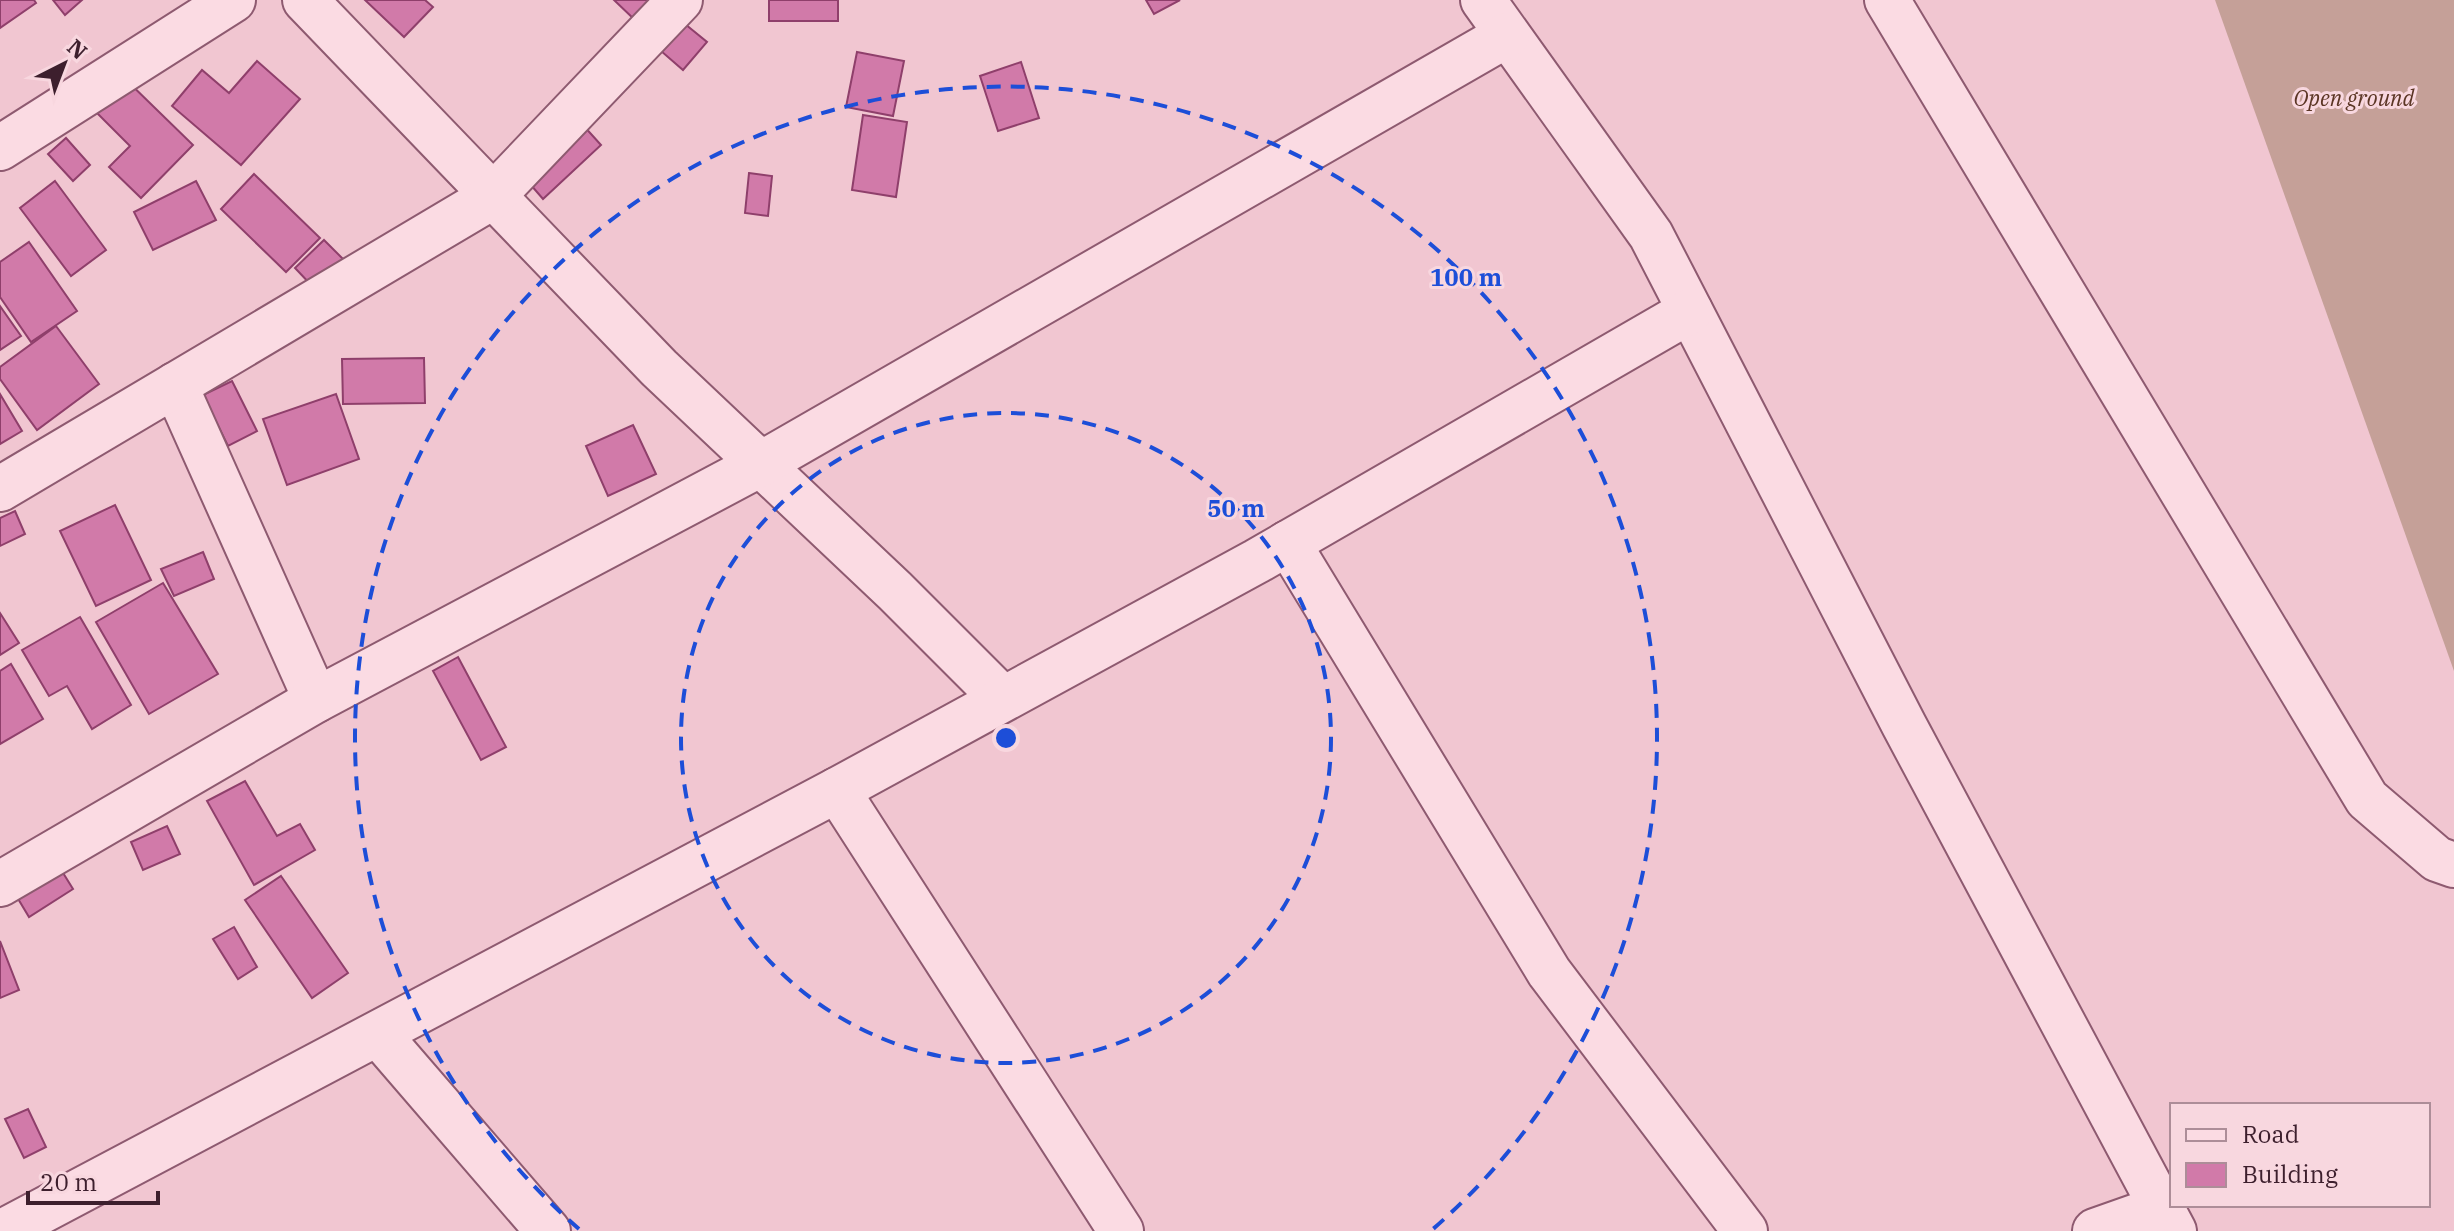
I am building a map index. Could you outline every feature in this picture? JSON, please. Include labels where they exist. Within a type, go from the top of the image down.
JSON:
[{"type":"street","points":[[0,148],[233,0]]},
{"type":"street","points":[[305,0],[659,368],[1002,698]]},
{"type":"street","points":[[0,489],[492,197],[680,0]]},
{"type":"street","points":[[1887,0],[2367,799],[2437,859],[2454,865]]},
{"type":"street","points":[[0,884],[316,700],[761,464],[1495,17],[1651,235],[1904,725],[2168,1219],[2095,1231]]},
{"type":"street","points":[[4,1231],[837,790],[1288,543],[1690,311]]},
{"type":"street","points":[[175,385],[316,700]]},
{"type":"street","points":[[1288,543],[1549,972],[1745,1231]]},
{"type":"street","points":[[837,790],[1121,1231]]},
{"type":"street","points":[[378,1034],[548,1231]]},
{"type":"green space","name":"Open ground","points":[[2215,0],[2454,0],[2454,671]]},
{"type":"building","points":[[0,0],[34,0],[36,3],[0,28]]},
{"type":"building","points":[[53,0],[82,0],[65,15]]},
{"type":"building","points":[[365,0],[425,0],[433,7],[404,37]]},
{"type":"building","points":[[614,0],[656,0],[636,21]]},
{"type":"building","points":[[769,0],[838,0],[838,21],[769,21]]},
{"type":"building","points":[[1146,0],[1180,0],[1154,14]]},
{"type":"building","points":[[685,24],[707,42],[683,70],[661,51]]},
{"type":"building","points":[[857,52],[904,61],[893,116],[846,107]]},
{"type":"building","points":[[257,61],[300,99],[241,165],[172,106],[202,70],[229,93]]},
{"type":"building","points":[[1021,62],[1039,118],[998,131],[980,76]]},
{"type":"building","points":[[116,70],[193,145],[141,198],[109,167],[130,146],[85,101]]},
{"type":"building","points":[[863,115],[907,122],[896,197],[852,190]]},
{"type":"building","points":[[582,124],[601,145],[543,199],[524,177]]},
{"type":"building","points":[[66,138],[90,165],[73,181],[48,154]]},
{"type":"building","points":[[749,173],[772,176],[768,216],[745,213]]},
{"type":"building","points":[[254,174],[320,238],[286,272],[221,209]]},
{"type":"building","points":[[55,181],[106,250],[71,276],[20,208]]},
{"type":"building","points":[[196,181],[216,220],[153,250],[134,212]]},
{"type":"building","points":[[324,240],[344,260],[314,288],[295,268]]},
{"type":"building","points":[[29,242],[77,311],[31,342],[0,297],[0,262]]},
{"type":"building","points":[[0,306],[21,336],[0,350]]},
{"type":"building","points":[[56,326],[99,384],[37,430],[0,379],[0,367]]},
{"type":"building","points":[[424,358],[425,403],[343,404],[342,359]]},
{"type":"building","points":[[232,381],[257,431],[228,446],[203,395]]},
{"type":"building","points":[[0,394],[22,431],[0,444]]},
{"type":"building","points":[[336,394],[359,459],[287,485],[263,419]]},
{"type":"building","points":[[633,425],[656,474],[608,496],[586,446]]},
{"type":"building","points":[[115,505],[151,580],[96,606],[60,531]]},
{"type":"building","points":[[15,511],[25,534],[0,546],[0,518]]},
{"type":"building","points":[[203,552],[214,579],[174,596],[161,569]]},
{"type":"building","points":[[163,583],[218,674],[149,714],[96,622]]},
{"type":"building","points":[[0,613],[19,643],[0,655]]},
{"type":"building","points":[[80,617],[131,705],[92,729],[67,686],[49,696],[22,650]]},
{"type":"building","points":[[458,657],[506,747],[481,760],[433,671]]},
{"type":"building","points":[[11,664],[43,719],[0,744],[0,671]]},
{"type":"building","points":[[245,781],[277,836],[300,824],[315,850],[254,885],[207,801]]},
{"type":"building","points":[[167,826],[180,854],[143,870],[131,842]]},
{"type":"building","points":[[55,860],[73,889],[29,917],[11,887]]},
{"type":"building","points":[[281,876],[348,973],[312,998],[245,900]]},
{"type":"building","points":[[234,927],[257,967],[238,979],[213,939]]},
{"type":"building","points":[[0,941],[19,990],[0,998]]},
{"type":"building","points":[[28,1109],[46,1147],[24,1158],[5,1119]]}]
